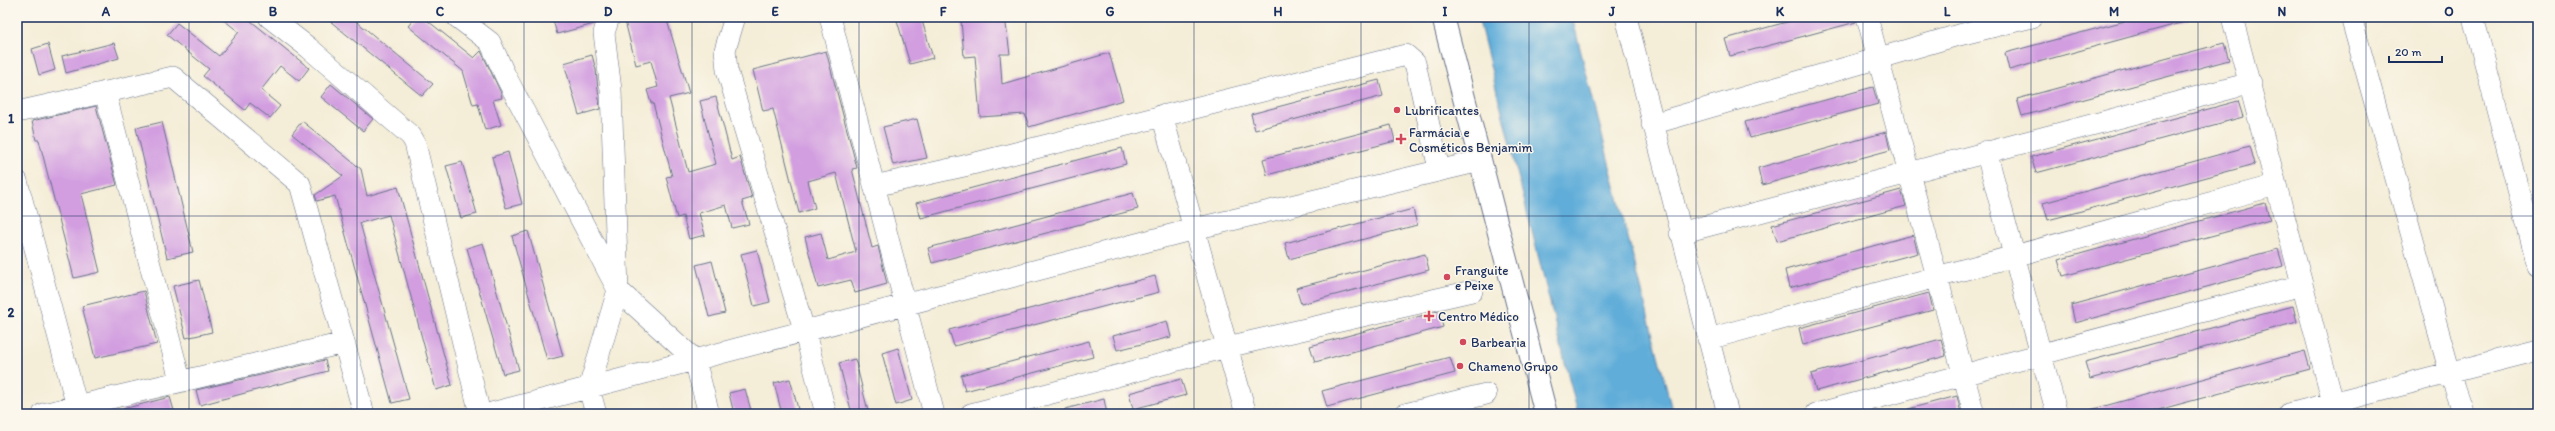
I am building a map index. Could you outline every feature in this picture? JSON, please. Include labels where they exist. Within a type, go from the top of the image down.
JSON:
[{"type":"main road","points":[[1443,17],[1546,414]]},
{"type":"street","points":[[269,17],[321,59],[411,136],[415,142],[480,414]]},
{"type":"street","points":[[457,17],[490,42],[505,75],[618,290],[695,360],[709,414]]},
{"type":"street","points":[[596,414],[589,388],[618,290],[612,90],[604,33],[609,17]]},
{"type":"street","points":[[735,17],[725,50],[727,70],[805,332],[826,414]]},
{"type":"street","points":[[830,17],[934,414]]},
{"type":"street","points":[[1626,17],[1652,124],[1728,414]]},
{"type":"street","points":[[1867,17],[1974,414]]},
{"type":"street","points":[[1652,124],[1878,58],[1963,25],[2032,17]]},
{"type":"street","points":[[2232,17],[2251,83],[2334,408]]},
{"type":"street","points":[[2351,17],[2450,373],[2464,414]]},
{"type":"street","points":[[2473,17],[2538,266]]},
{"type":"street","points":[[874,186],[964,166],[1406,55],[1415,63],[1439,169]]},
{"type":"street","points":[[17,112],[173,77],[298,182],[364,414]]},
{"type":"street","points":[[1680,232],[2251,83]]},
{"type":"street","points":[[105,92],[180,380]]},
{"type":"street","points":[[1162,116],[1246,414]]},
{"type":"street","points":[[1986,151],[2057,414]]},
{"type":"street","points":[[488,414],[1194,229],[1439,169],[1480,161]]},
{"type":"street","points":[[17,181],[78,409]]},
{"type":"street","points":[[1708,339],[2276,185]]},
{"type":"street","points":[[1816,414],[2302,285]]},
{"type":"street","points":[[971,414],[1227,347],[1472,291]]},
{"type":"street","points":[[43,414],[78,409],[180,380],[344,343]]},
{"type":"street","points":[[2289,414],[2334,408],[2450,373],[2538,350]]},
{"type":"street","points":[[1405,414],[1486,394]]},
{"type":"water","points":[[1478,17],[1572,17],[1673,414],[1578,414]]},
{"type":"building","points":[[220,17],[246,17],[309,68],[299,81],[280,66],[261,90],[280,106],[270,118],[250,103],[245,110],[203,76],[209,69],[167,35],[177,23],[219,56],[239,32]]},
{"type":"building","points":[[325,17],[351,17],[433,84],[422,96]]},
{"type":"building","points":[[416,17],[423,17],[474,58],[481,51],[501,93],[502,98],[493,100],[501,125],[485,130],[478,104],[473,105],[463,71],[408,26]]},
{"type":"building","points":[[552,17],[596,17],[594,24],[557,34]]},
{"type":"building","points":[[624,17],[666,17],[689,93],[669,98],[688,172],[716,164],[700,101],[716,97],[732,160],[740,157],[752,198],[742,201],[749,224],[732,228],[726,205],[699,213],[705,235],[689,239],[683,216],[677,218],[666,177],[672,176],[653,103],[651,103],[647,90],[658,87],[651,61],[636,65]]},
{"type":"building","points":[[896,17],[921,17],[933,58],[910,64]]},
{"type":"building","points":[[1005,17],[1010,54],[1000,54],[1002,84],[1109,53],[1123,100],[1029,127],[1025,114],[980,117],[975,56],[964,57],[961,20]]},
{"type":"building","points":[[1805,17],[1855,17],[1856,22],[1730,56],[1725,39]]},
{"type":"building","points":[[2140,17],[2188,17],[2188,21],[2009,70],[2005,53]]},
{"type":"building","points":[[114,43],[119,58],[66,73],[62,56]]},
{"type":"building","points":[[2224,43],[2229,60],[2022,116],[2017,99]]},
{"type":"building","points":[[48,44],[55,70],[39,75],[32,49]]},
{"type":"building","points":[[826,51],[857,168],[852,169],[872,248],[878,246],[887,284],[855,293],[851,280],[818,288],[805,237],[821,233],[828,260],[856,252],[836,173],[808,181],[815,208],[799,213],[773,109],[763,111],[753,70]]},
{"type":"building","points":[[592,55],[596,70],[600,109],[579,115],[564,63]]},
{"type":"building","points":[[1379,80],[1383,96],[1255,130],[1251,114]]},
{"type":"building","points":[[331,84],[373,119],[363,131],[321,97]]},
{"type":"building","points":[[1873,87],[1878,104],[1750,138],[1745,122]]},
{"type":"building","points":[[2238,101],[2243,117],[2036,173],[2031,157]]},
{"type":"building","points":[[96,106],[117,185],[81,194],[100,272],[74,278],[39,140],[36,140],[32,121]]},
{"type":"building","points":[[917,119],[927,158],[893,165],[883,127]]},
{"type":"building","points":[[302,121],[361,169],[367,196],[398,187],[452,385],[436,390],[389,215],[360,223],[409,399],[392,403],[335,196],[317,201],[315,195],[343,176],[292,134]]},
{"type":"building","points":[[162,122],[193,252],[167,258],[136,128]]},
{"type":"building","points":[[1391,125],[1395,141],[1267,175],[1263,159]]},
{"type":"building","points":[[1886,132],[1890,150],[1762,185],[1758,168]]},
{"type":"building","points":[[2250,146],[2255,164],[2048,220],[2043,203]]},
{"type":"building","points":[[1122,148],[1126,164],[921,218],[916,203]]},
{"type":"building","points":[[508,152],[522,204],[506,208],[492,157]]},
{"type":"building","points":[[462,162],[477,214],[461,218],[446,166]]},
{"type":"building","points":[[1901,190],[1906,206],[1777,241],[1772,225]]},
{"type":"building","points":[[1133,193],[1138,209],[932,263],[928,248]]},
{"type":"building","points":[[2265,203],[2270,220],[2063,276],[2058,260]]},
{"type":"building","points":[[1413,209],[1417,225],[1289,259],[1285,243]]},
{"type":"building","points":[[528,231],[563,356],[547,360],[512,236]]},
{"type":"building","points":[[1913,235],[1918,253],[1789,288],[1785,270]]},
{"type":"building","points":[[483,243],[519,370],[503,374],[467,248]]},
{"type":"building","points":[[2278,249],[2283,266],[2075,323],[2071,305]]},
{"type":"building","points":[[757,250],[770,302],[754,306],[741,254]]},
{"type":"building","points":[[1425,254],[1429,270],[1301,304],[1296,288]]},
{"type":"building","points":[[712,261],[725,313],[709,317],[696,265]]},
{"type":"building","points":[[1155,276],[1159,292],[954,346],[949,330]]},
{"type":"building","points":[[199,280],[212,332],[186,338],[173,286]]},
{"type":"building","points":[[144,291],[157,344],[95,358],[82,306]]},
{"type":"building","points":[[1929,293],[1933,310],[1803,345],[1799,328]]},
{"type":"building","points":[[2293,306],[2297,322],[2090,379],[2085,362]]},
{"type":"building","points":[[1439,311],[1443,327],[1315,362],[1310,346]]},
{"type":"building","points":[[1167,321],[1171,337],[1117,350],[1113,336]]},
{"type":"building","points":[[1941,339],[1946,356],[1816,391],[1811,374]]},
{"type":"building","points":[[1089,341],[1093,357],[965,391],[961,375]]},
{"type":"building","points":[[898,348],[912,400],[896,405],[882,353]]},
{"type":"building","points":[[2305,351],[2310,369],[2143,414],[2091,414],[2090,410]]},
{"type":"building","points":[[1450,357],[1455,373],[1327,407],[1322,391]]},
{"type":"building","points":[[855,359],[868,411],[852,414],[839,363]]},
{"type":"building","points":[[325,360],[328,371],[200,405],[196,390]]},
{"type":"building","points":[[790,379],[799,414],[782,414],[774,383]]},
{"type":"building","points":[[1181,379],[1186,395],[1133,409],[1129,393]]},
{"type":"building","points":[[745,389],[752,414],[734,414],[729,393]]},
{"type":"building","points":[[1957,396],[1961,413],[1908,414],[1908,409]]},
{"type":"building","points":[[170,397],[175,414],[123,414],[123,409]]},
{"type":"building","points":[[1104,399],[1107,414],[1065,414],[1065,409]]},
{"type":"place","name":"Lubrificantes","points":[[1397,110]]},
{"type":"place","name":"Farmácia e Cosméticos Benjamim","points":[[1401,139]]},
{"type":"place","name":"Franguite e Peixe","points":[[1447,277]]},
{"type":"place","name":"Centro Médico","points":[[1429,316]]},
{"type":"place","name":"Barbearia","points":[[1463,342]]},
{"type":"place","name":"Chameno Grupo","points":[[1460,366]]}]
